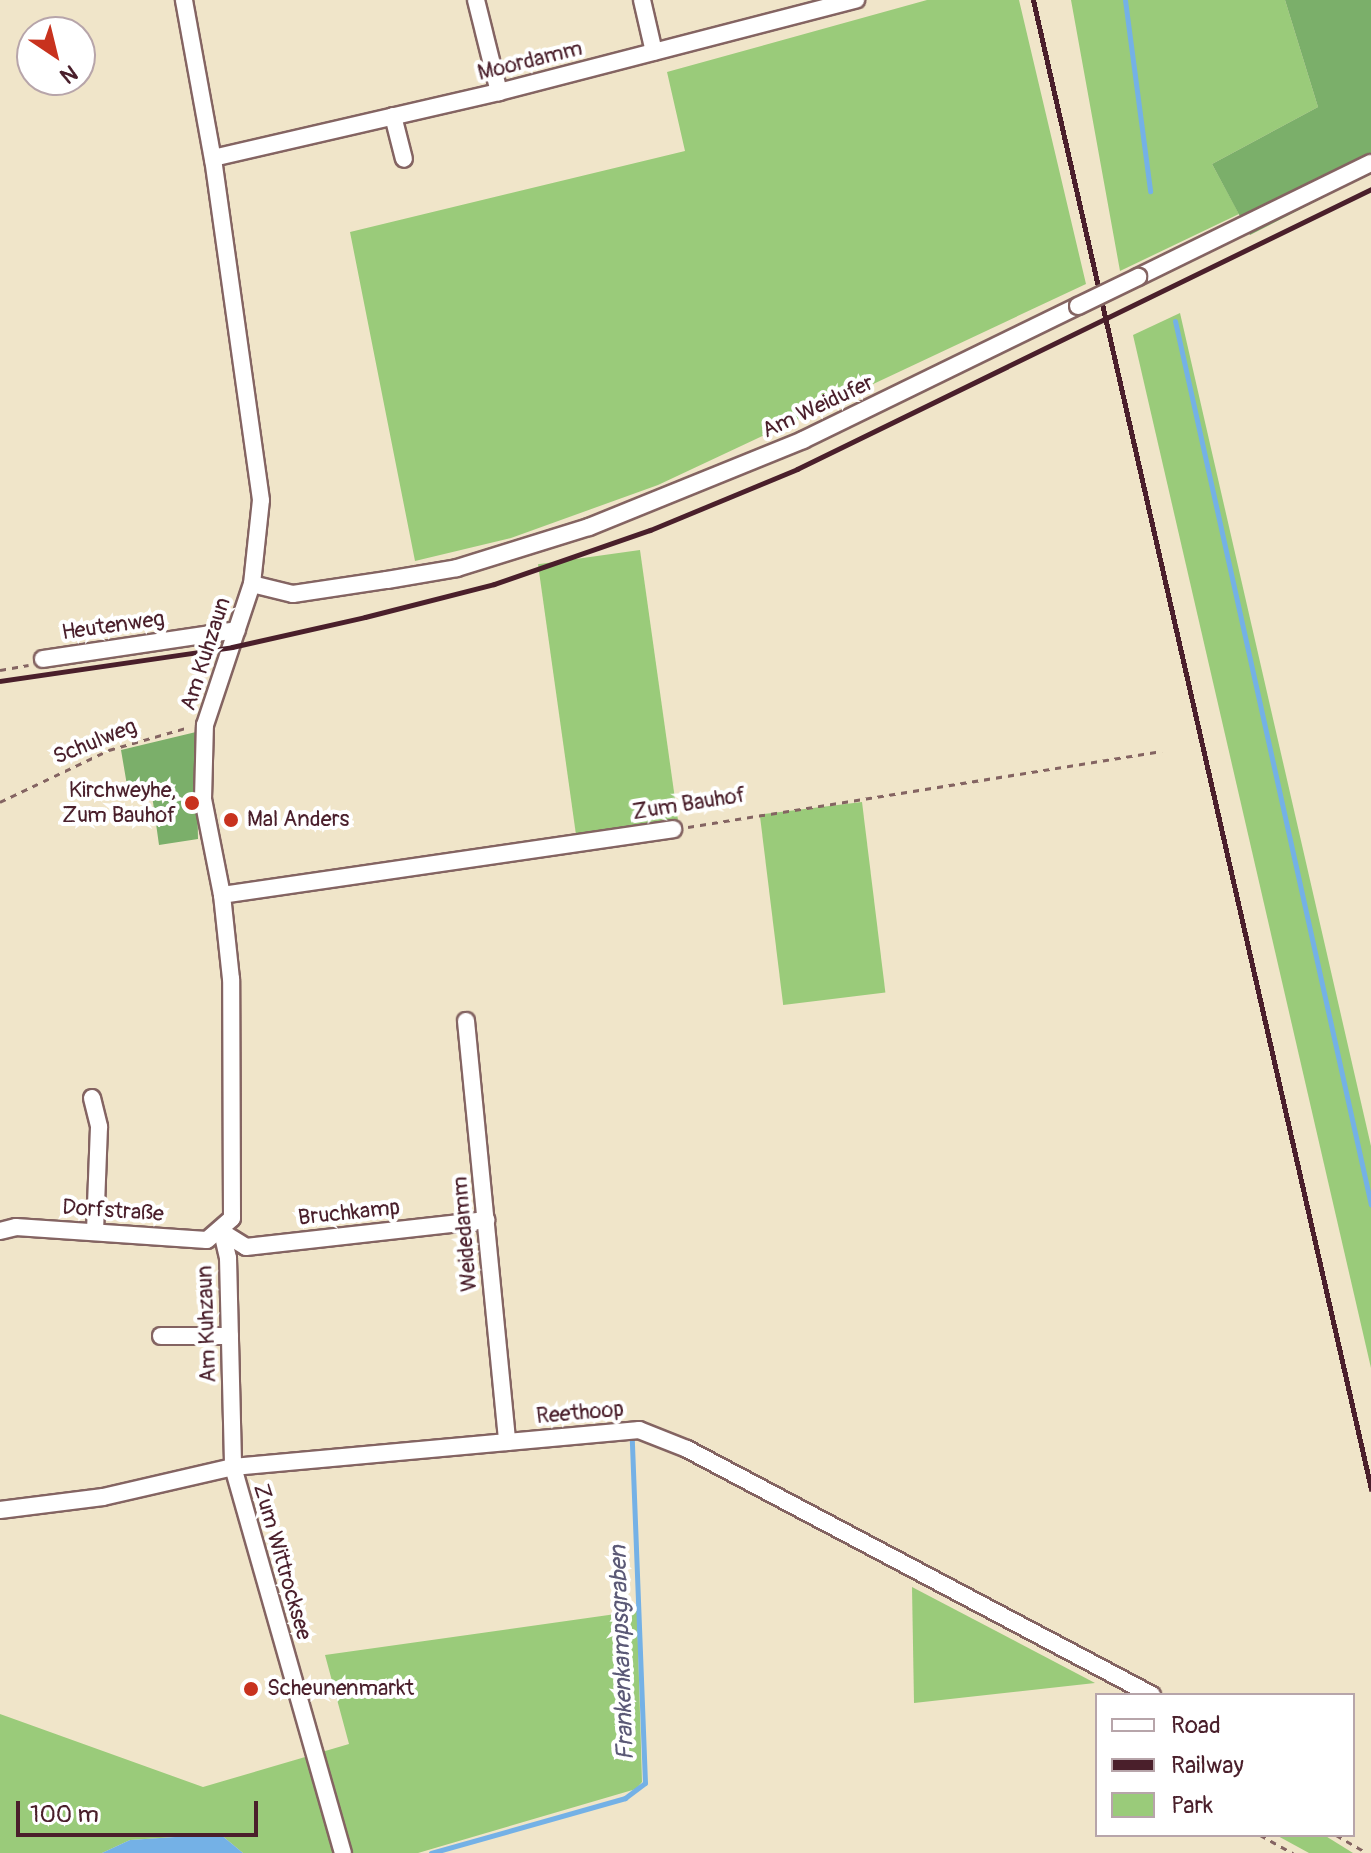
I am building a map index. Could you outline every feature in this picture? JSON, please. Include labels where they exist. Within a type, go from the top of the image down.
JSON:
[{"type":"street","name":"Am Kuhzaun","points":[[184,0],[213,158],[261,500],[252,584],[205,725],[203,799],[222,895],[231,979],[232,1218],[222,1232],[228,1258],[233,1467]]},
{"type":"street","points":[[476,0],[499,92]]},
{"type":"street","points":[[642,0],[654,52]]},
{"type":"street","name":"Moordamm","points":[[213,158],[499,92],[856,0]]},
{"type":"street","points":[[393,116],[404,159]]},
{"type":"street","name":"Am Weidufer","points":[[252,584],[293,594],[387,580],[457,568],[589,527],[803,440],[1371,163]]},
{"type":"street","name":"Heutenweg","points":[[43,659],[237,630]]},
{"type":"street","name":"Zum Bauhof","points":[[222,895],[673,829]]},
{"type":"street","name":"Weidedamm","points":[[466,1021],[507,1442]]},
{"type":"street","points":[[92,1098],[99,1127],[95,1232]]},
{"type":"street","name":"Bruchkamp","points":[[222,1232],[246,1247],[486,1220]]},
{"type":"street","name":"Dorfstraße","points":[[0,1231],[16,1227],[207,1240],[222,1232]]},
{"type":"street","points":[[161,1336],[230,1336]]},
{"type":"street","name":"Reethoop","points":[[0,1510],[103,1497],[233,1467],[639,1430],[665,1438],[1148,1693]]},
{"type":"street","name":"Zum Wittrocksee","points":[[233,1467],[343,1853]]},
{"type":"path","points":[[0,670],[43,659]]},
{"type":"path","name":"Schulweg","points":[[0,802],[109,750],[176,728],[205,725]]},
{"type":"path","name":"Zum Bauhof","points":[[673,829],[1162,751]]},
{"type":"path","points":[[1264,1837],[1293,1853]]},
{"type":"path","points":[[1339,1837],[1367,1853]]},
{"type":"green space","points":[[927,0],[1019,0],[1086,284],[658,485],[511,538],[415,561],[350,232],[685,151],[667,72]]},
{"type":"green space","points":[[1071,0],[1285,0],[1318,107],[1212,164],[1239,214],[1120,271]]},
{"type":"green space","points":[[1285,0],[1371,0],[1371,173],[1250,235],[1212,164],[1318,107]]},
{"type":"green space","points":[[1180,313],[1371,1146],[1371,1368],[1133,335]]},
{"type":"green space","points":[[640,550],[678,823],[576,838],[538,564]]},
{"type":"green space","points":[[196,732],[198,839],[159,845],[152,795],[129,797],[121,750]]},
{"type":"green space","points":[[862,802],[885,993],[783,1005],[760,815]]},
{"type":"green space","points":[[912,1587],[1095,1683],[914,1703]]},
{"type":"green space","points":[[637,1611],[642,1782],[636,1789],[418,1853],[347,1853],[315,1754],[349,1744],[325,1655]]},
{"type":"green space","points":[[0,1714],[203,1787],[312,1755],[340,1853],[243,1853],[220,1834],[130,1840],[102,1853],[0,1853]]},
{"type":"green space","points":[[1280,1837],[1327,1837],[1353,1853],[1309,1853]]},
{"type":"water","points":[[220,1834],[243,1853],[102,1853],[130,1840]]},
{"type":"waterway","points":[[1125,0],[1150,191]]},
{"type":"waterway","points":[[1175,321],[1371,1205]]},
{"type":"waterway","name":"Frankenkampsgraben","points":[[431,1853],[625,1798],[645,1783],[632,1439]]},
{"type":"railway","points":[[1033,0],[1371,1489]]},
{"type":"railway","points":[[0,681],[232,647],[365,617],[494,584],[650,530],[797,469],[1371,189]]},
{"type":"place","name":"Kirchweyhe, Zum Bauhof","points":[[192,803]]},
{"type":"place","name":"Mal Anders","points":[[231,820]]},
{"type":"place","name":"Scheunenmarkt","points":[[251,1689]]}]
